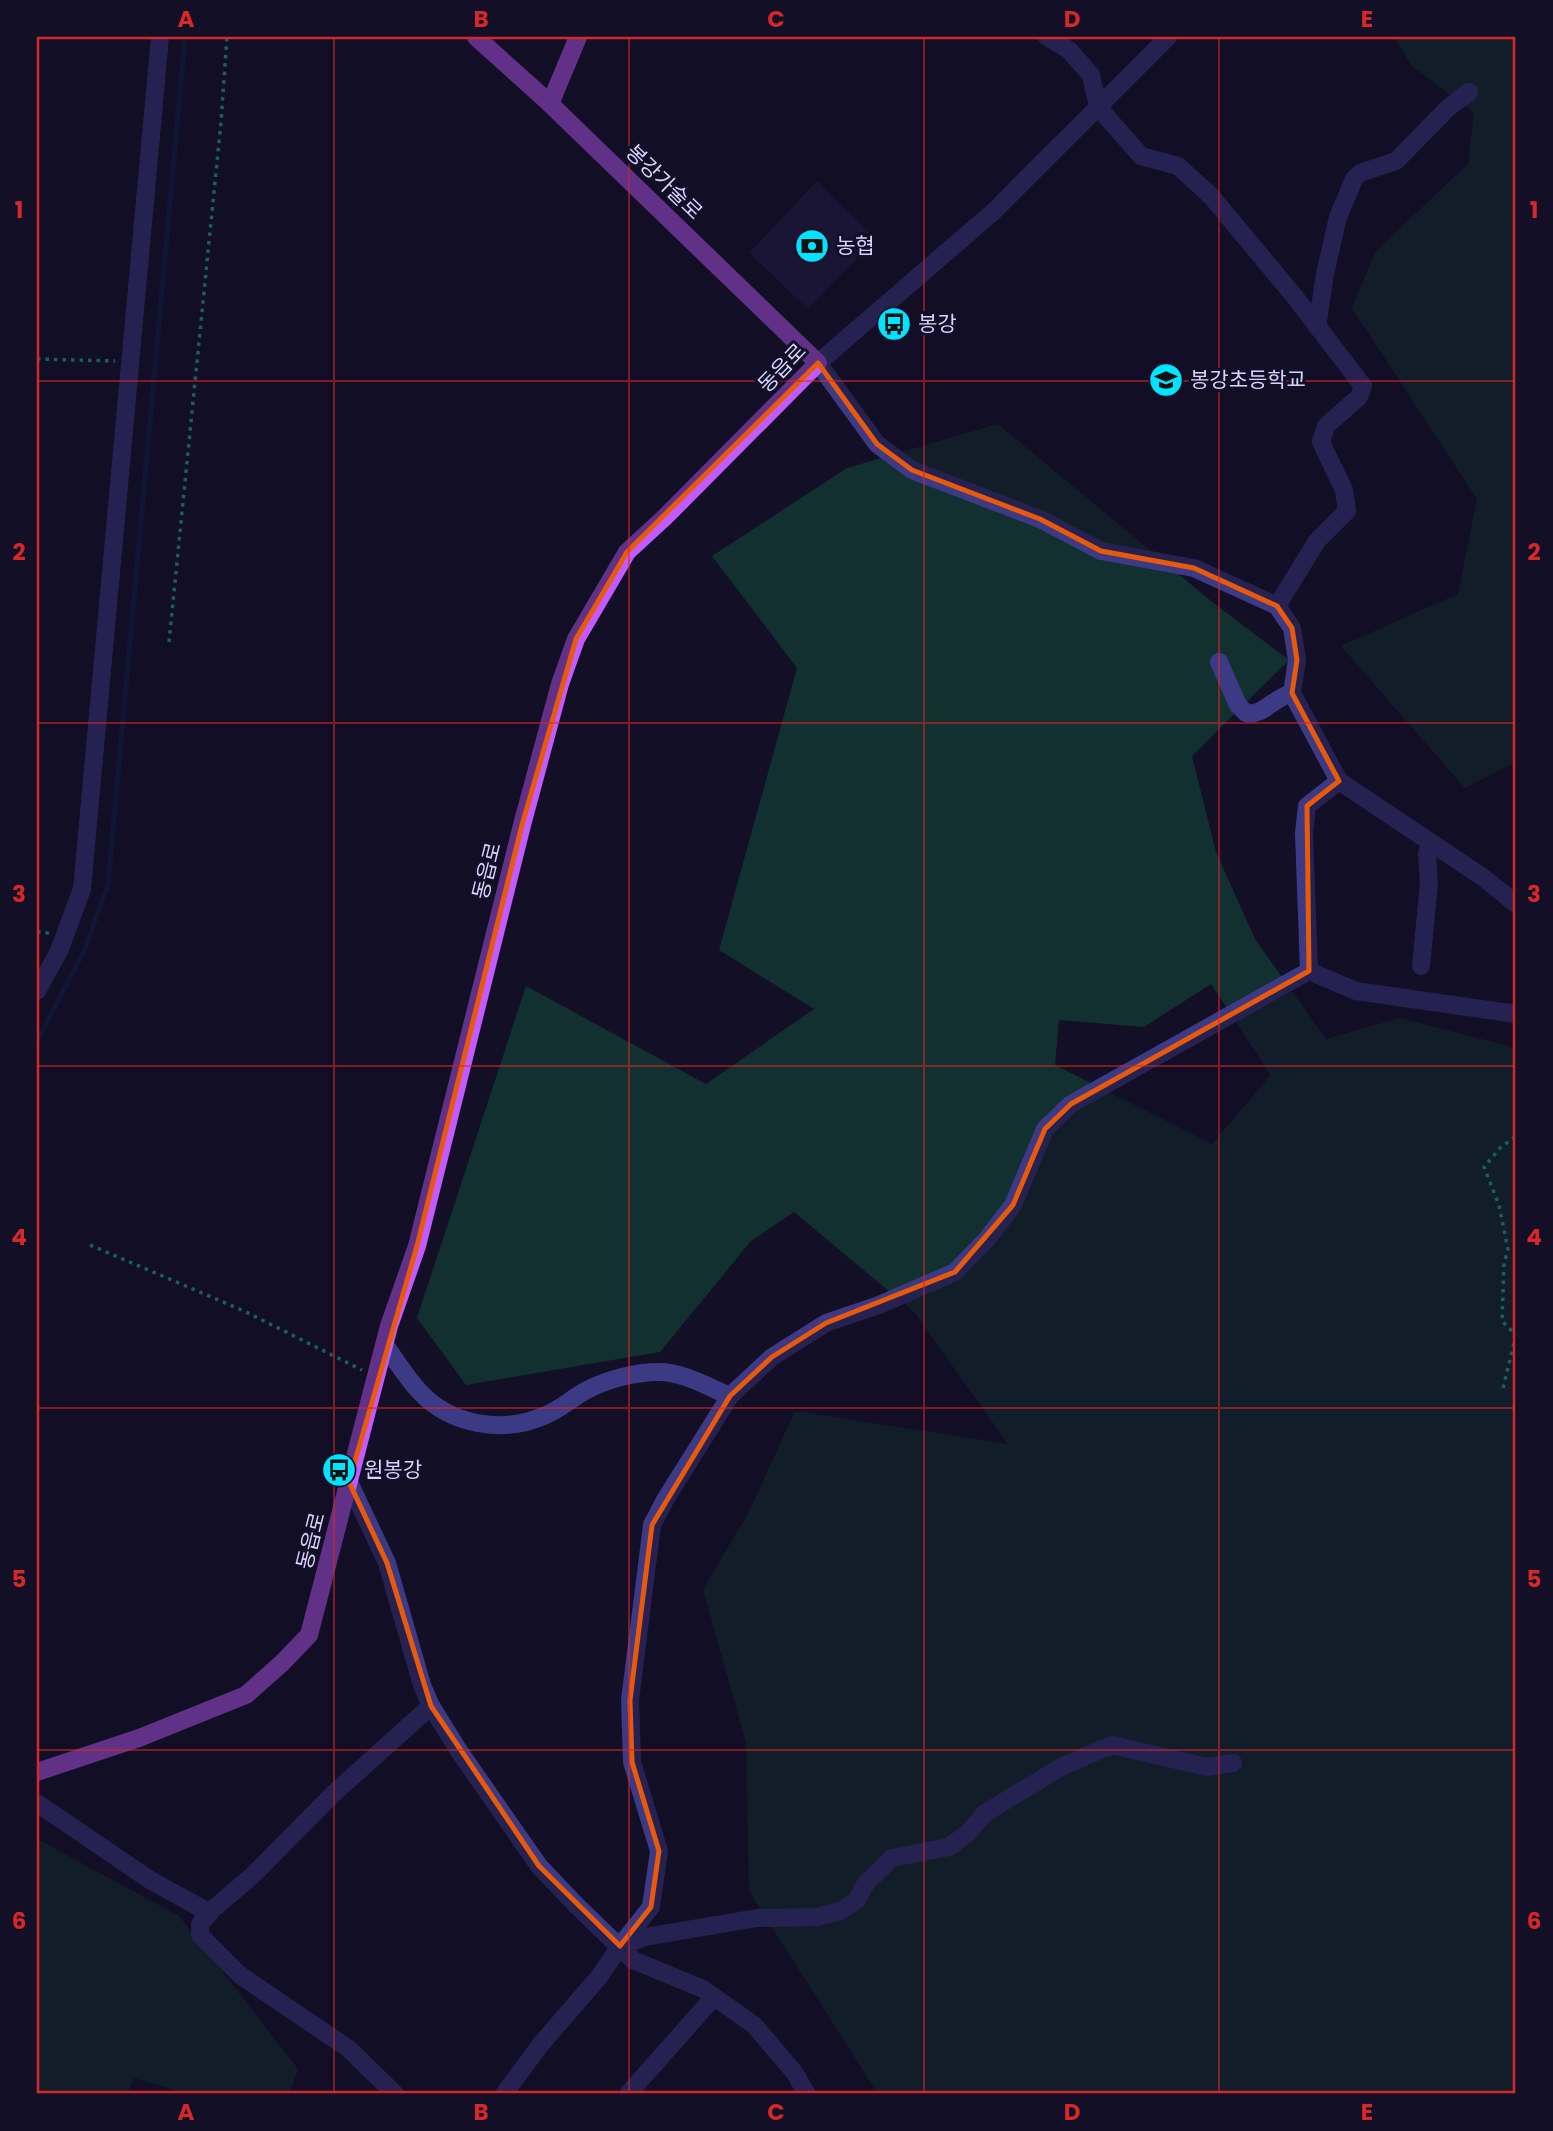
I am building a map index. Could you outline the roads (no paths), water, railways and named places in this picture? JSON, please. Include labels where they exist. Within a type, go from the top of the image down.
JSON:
[{"type":"main road","name":"봉강가술로","points":[[476,37],[550,104],[818,363]]},
{"type":"main road","points":[[550,104],[578,37]]},
{"type":"main road","name":"동읍로","points":[[37,1772],[139,1738],[246,1695],[309,1635],[384,1344],[417,1246],[522,825],[560,684],[576,639],[627,552],[675,508],[818,363]]},
{"type":"street","points":[[37,990],[59,951],[82,889],[160,37]]},
{"type":"street","points":[[1047,37],[1069,50],[1091,75],[1098,107],[1141,156],[1178,166],[1211,196],[1363,386],[1359,397],[1326,425],[1321,442],[1344,490],[1347,511],[1317,541],[1277,606]]},
{"type":"street","name":"동읍로","points":[[818,363],[993,212],[1168,37]]},
{"type":"street","points":[[1317,327],[1338,217],[1354,179],[1360,173],[1396,161],[1449,107],[1469,92]]},
{"type":"street","points":[[818,363],[877,444],[912,470],[1040,519],[1101,551],[1194,568],[1277,606],[1292,628],[1297,660],[1292,693],[1339,781],[1484,878],[1516,904]]},
{"type":"street","points":[[1219,662],[1238,705],[1246,713],[1257,713],[1283,695],[1292,693]]},
{"type":"street","points":[[1309,971],[1304,832],[1307,806],[1339,781]]},
{"type":"street","points":[[1422,966],[1429,883],[1427,854],[1430,843]]},
{"type":"street","points":[[1309,971],[1356,991],[1516,1014]]},
{"type":"street","points":[[504,2094],[652,1907],[659,1852],[632,1762],[630,1700],[652,1525],[664,1500],[730,1396],[772,1357],[826,1323],[878,1305],[955,1272],[987,1239],[1013,1205],[1045,1129],[1071,1104],[1309,971]]},
{"type":"street","points":[[384,1344],[419,1392],[445,1413],[472,1422],[509,1427],[547,1415],[587,1390],[620,1378],[660,1372],[691,1380],[730,1396]]},
{"type":"street","points":[[349,1482],[387,1563],[422,1685],[431,1706],[473,1772],[539,1866],[633,1960],[703,1989],[754,2025],[794,2072],[807,2094]]},
{"type":"street","points":[[395,2094],[349,2049],[240,1975],[200,1935],[200,1924],[380,1749],[431,1706]]},
{"type":"street","points":[[620,1946],[645,1937],[757,1919],[817,1917],[840,1911],[857,1900],[866,1883],[892,1857],[949,1847],[968,1833],[985,1813],[1063,1766],[1112,1745],[1207,1768],[1233,1763]]},
{"type":"street","points":[[37,1803],[149,1880],[210,1913]]},
{"type":"street","points":[[628,2094],[714,1997]]},
{"type":"waterway","points":[[37,1041],[85,949],[108,884],[185,37]]},
{"type":"place","name":"농협","points":[[812,246]]},
{"type":"place","name":"봉강","points":[[894,324]]},
{"type":"place","name":"봉강초등학교","points":[[1166,380]]},
{"type":"place","name":"원봉강","points":[[339,1470]]}]
